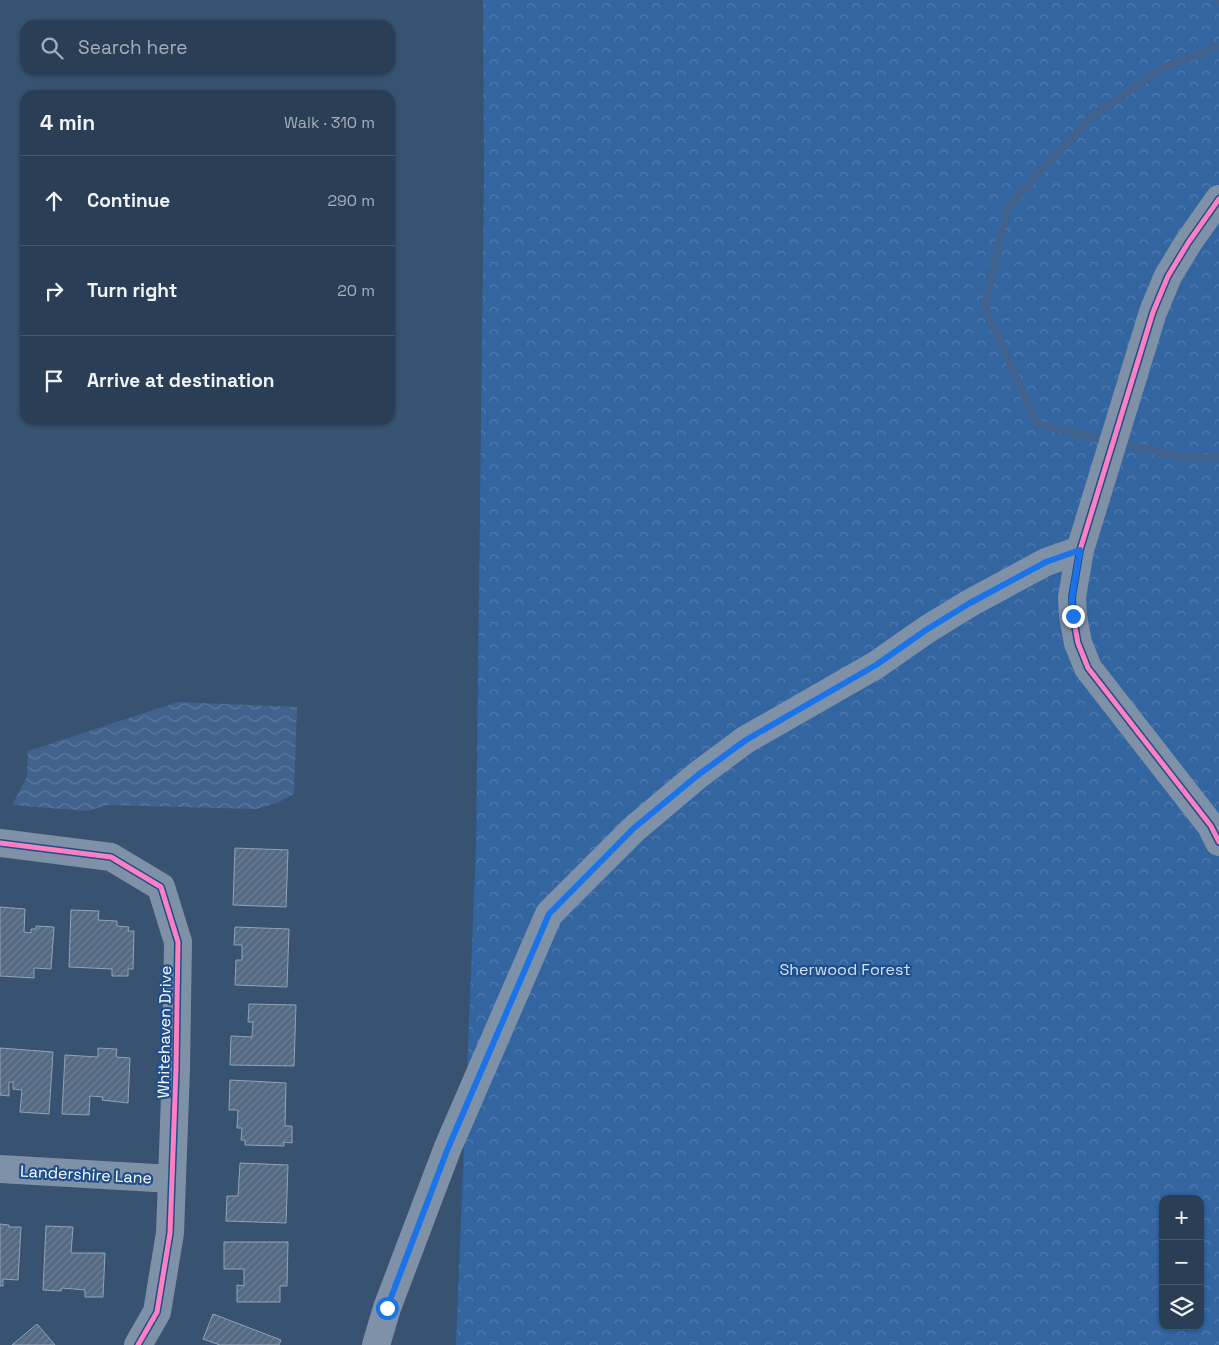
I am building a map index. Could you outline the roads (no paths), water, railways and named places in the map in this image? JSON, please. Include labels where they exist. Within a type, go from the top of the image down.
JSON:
[{"type":"street","points":[[1219,199],[1188,242],[1168,276],[1153,312],[1080,550],[1072,597],[1078,643],[1088,668],[1211,826],[1219,842]]},
{"type":"street","points":[[376,1345],[387,1308],[448,1148],[549,914],[634,828],[698,775],[746,740],[876,665],[926,630],[970,603],[1046,562],[1080,550]]},
{"type":"street","name":"Whitehaven Drive","points":[[0,843],[111,857],[161,887],[178,942],[170,1233],[157,1312],[138,1345]]},
{"type":"street","name":"Landershire Lane","points":[[0,1169],[172,1179]]},
{"type":"water","points":[[178,702],[297,707],[294,794],[277,803],[256,809],[107,805],[87,811],[12,805],[27,777],[28,751]]},
{"type":"waterway","points":[[1101,439],[1037,424],[985,307],[1007,208],[1092,116],[1162,68],[1219,46]]},
{"type":"waterway","points":[[1127,445],[1187,458],[1219,458]]},
{"type":"park label","name":"Sherwood Forest","points":[[845,969]]}]
